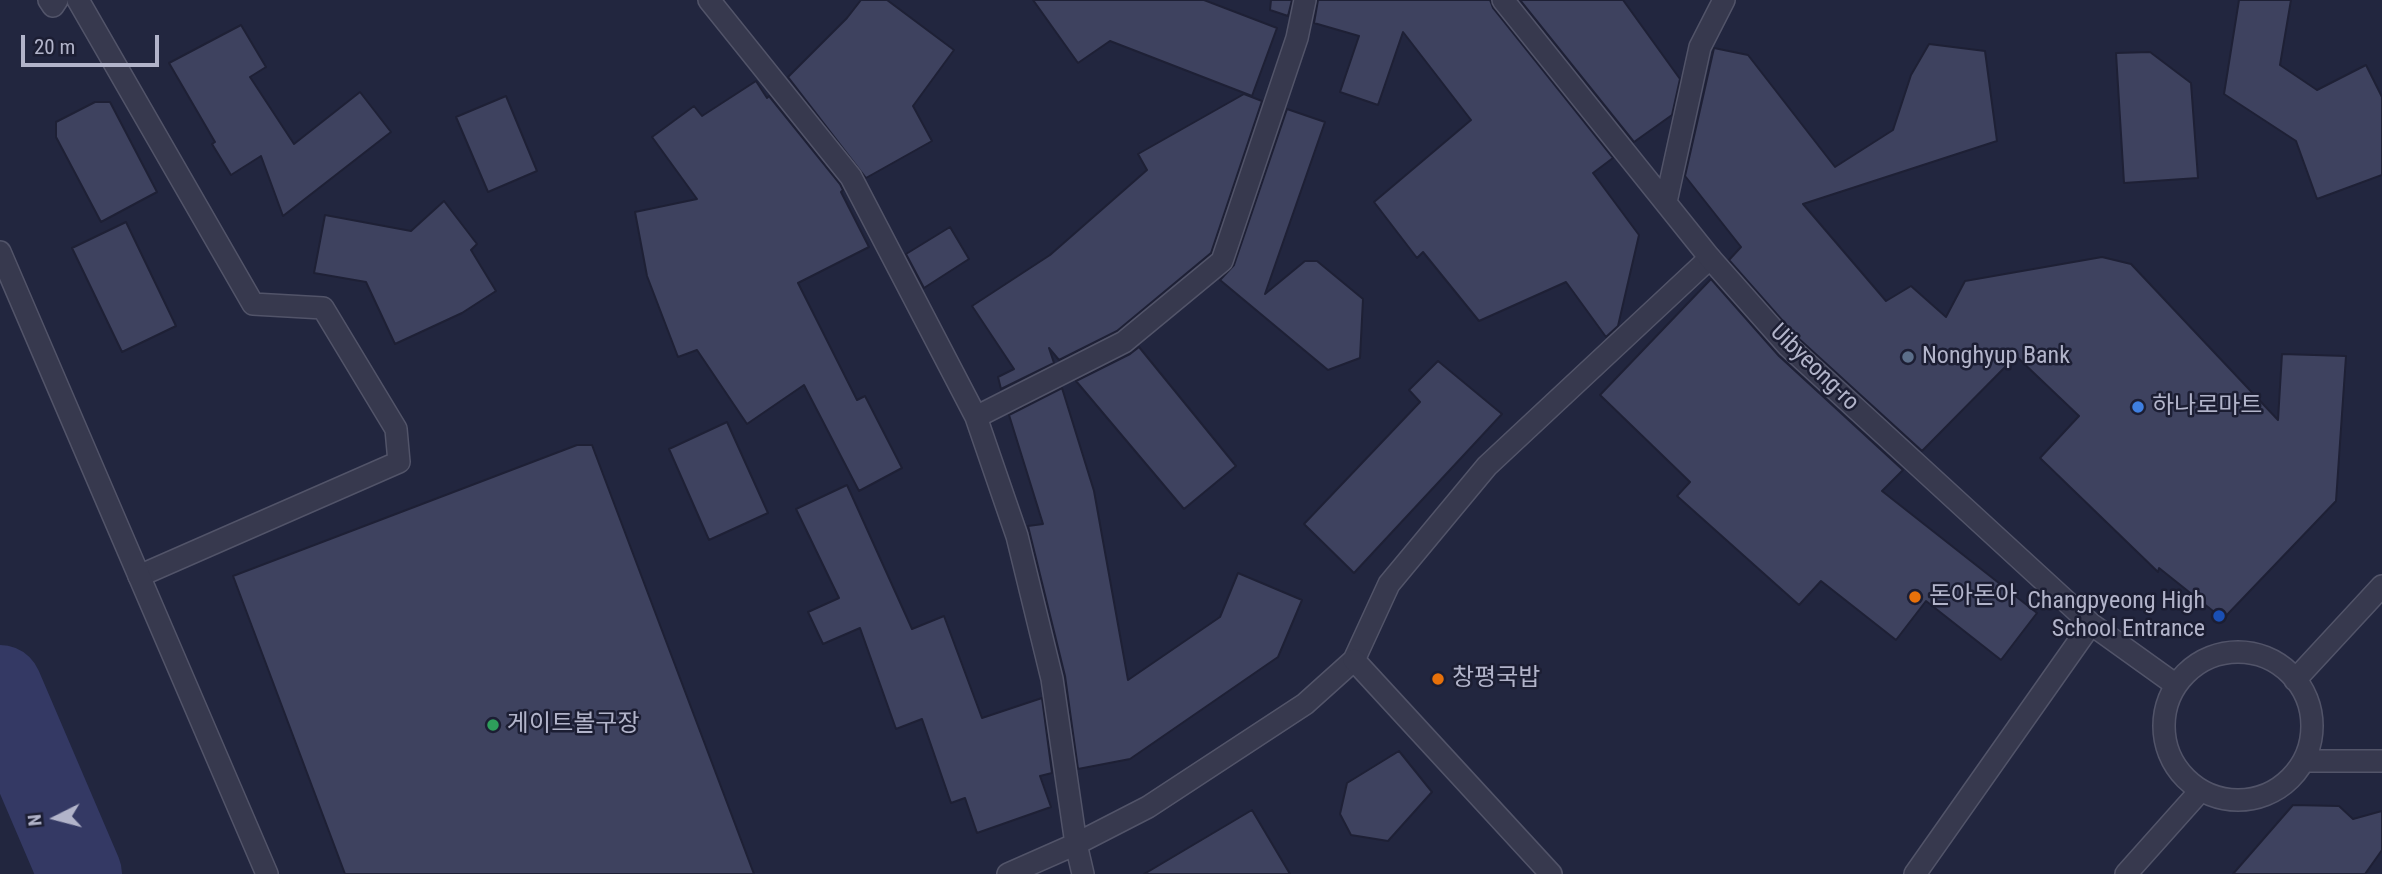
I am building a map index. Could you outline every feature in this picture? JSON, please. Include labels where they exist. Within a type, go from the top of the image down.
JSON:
[{"type":"street","points":[[49,0],[53,6],[57,0]]},
{"type":"street","points":[[78,0],[253,304],[323,308],[396,429],[399,462],[139,576]]},
{"type":"street","points":[[709,0],[851,177],[976,417],[1017,536],[1052,679],[1076,844],[1083,874]]},
{"type":"street","points":[[976,417],[1124,342],[1222,261],[1297,38],[1305,0]]},
{"type":"street","name":"Uibyeong-ro","points":[[1503,0],[1710,258],[1788,346],[2091,624],[2176,685]]},
{"type":"street","points":[[1666,202],[1700,47],[1724,0]]},
{"type":"street","points":[[0,252],[267,874]]},
{"type":"street","points":[[1008,874],[1076,844],[1148,807],[1305,704],[1353,660],[1389,584],[1487,466],[1710,258]]},
{"type":"street","points":[[2295,680],[2382,586]]},
{"type":"street","points":[[1914,874],[2091,624]]},
{"type":"street","points":[[2246,651],[2270,657],[2290,672],[2295,680],[2304,691],[2311,714],[2311,738],[2304,761],[2288,781],[2267,795],[2243,801],[2217,798],[2194,787],[2177,769],[2166,746],[2163,721],[2168,696],[2182,676],[2200,660],[2223,652],[2246,651]]},
{"type":"street","points":[[1353,660],[1551,874]]},
{"type":"street","points":[[2304,761],[2382,761]]},
{"type":"street","points":[[2126,874],[2201,790]]},
{"type":"building","points":[[861,0],[887,0],[954,50],[913,106],[932,141],[866,178],[788,77],[847,18]]},
{"type":"building","points":[[1033,0],[1204,0],[1277,28],[1252,96],[1110,41],[1078,63]]},
{"type":"building","points":[[1271,0],[1292,0],[1288,16],[1270,10]]},
{"type":"building","points":[[1318,0],[1490,0],[1493,8],[1613,158],[1593,173],[1639,235],[1618,326],[1606,337],[1566,282],[1479,321],[1423,252],[1417,258],[1374,202],[1471,120],[1403,32],[1378,105],[1340,92],[1359,36],[1314,23]]},
{"type":"building","points":[[1520,0],[1623,0],[1680,79],[1672,115],[1634,142]]},
{"type":"building","points":[[2239,0],[2291,0],[2280,65],[2317,90],[2366,65],[2382,97],[2382,175],[2317,199],[2296,141],[2224,94]]},
{"type":"building","points":[[241,25],[266,67],[250,77],[294,144],[360,92],[391,132],[283,216],[261,156],[231,175],[169,63]]},
{"type":"building","points":[[1929,44],[1985,51],[1997,141],[1803,204],[1886,301],[1911,286],[1946,317],[1965,281],[2102,257],[2131,264],[2278,420],[2282,354],[2346,356],[2336,501],[2223,619],[2159,568],[2158,572],[2040,458],[2079,416],[2016,356],[1922,451],[1797,337],[1729,260],[1741,247],[1685,176],[1714,48],[1748,55],[1835,167],[1893,130],[1911,75]]},
{"type":"building","points":[[2150,52],[2191,83],[2198,178],[2124,183],[2116,53]]},
{"type":"building","points":[[756,81],[767,98],[769,96],[840,184],[843,190],[841,192],[869,247],[798,283],[857,400],[865,396],[902,468],[859,491],[804,385],[747,424],[697,350],[678,357],[647,276],[635,212],[697,199],[652,137],[694,106],[702,116]]},
{"type":"building","points":[[1244,94],[1262,101],[1211,253],[1117,331],[1059,360],[1049,348],[1054,363],[1001,389],[998,377],[1014,369],[972,306],[1050,255],[1147,170],[1138,154]]},
{"type":"building","points":[[506,96],[537,171],[488,192],[456,117]]},
{"type":"building","points":[[95,102],[110,102],[157,192],[101,222],[56,137],[56,122]]},
{"type":"building","points":[[1287,109],[1325,122],[1265,294],[1305,261],[1317,261],[1363,299],[1360,358],[1328,370],[1220,280],[1234,265]]},
{"type":"building","points":[[444,201],[477,244],[471,250],[496,291],[462,313],[395,344],[366,282],[314,273],[325,215],[411,231]]},
{"type":"building","points":[[126,222],[176,326],[122,352],[72,248]]},
{"type":"building","points":[[950,227],[969,259],[924,288],[906,254]]},
{"type":"building","points":[[1711,279],[1779,356],[1903,470],[1882,491],[2037,613],[2001,660],[1926,601],[1896,640],[1821,581],[1799,605],[1677,496],[1690,482],[1600,395]]},
{"type":"building","points":[[1139,347],[1236,466],[1184,509],[1076,381]]},
{"type":"building","points":[[1438,361],[1502,414],[1354,573],[1304,524],[1420,402],[1409,390]]},
{"type":"building","points":[[1062,388],[1094,491],[1128,680],[1220,617],[1238,573],[1302,600],[1278,657],[1130,759],[1078,769],[1065,676],[1028,526],[1043,524],[1009,415]]},
{"type":"building","points":[[727,422],[768,513],[709,540],[669,449]]},
{"type":"building","name":"게이트볼구장","points":[[577,445],[592,445],[754,874],[345,874],[233,576]]},
{"type":"building","points":[[847,485],[912,629],[944,616],[982,718],[1042,698],[1052,773],[1040,776],[1051,807],[977,833],[965,798],[951,803],[922,719],[896,729],[860,628],[823,644],[808,612],[839,598],[796,509]]},
{"type":"building","points":[[1399,751],[1432,792],[1388,841],[1351,835],[1340,814],[1347,783]]},
{"type":"building","points":[[2293,805],[2339,806],[2353,819],[2382,811],[2382,850],[2365,874],[2233,874]]},
{"type":"building","points":[[1252,810],[1290,874],[1144,874]]},
{"type":"waterway","points":[[0,687],[80,874]]},
{"type":"place","name":"Nonghyup Bank","points":[[1908,357]]},
{"type":"place","name":"하나로마트","points":[[2138,407]]},
{"type":"place","name":"돈아돈아","points":[[1915,597]]},
{"type":"place","name":"Changpyeong High School Entrance","points":[[2219,616]]},
{"type":"place","name":"창평국밥","points":[[1438,679]]},
{"type":"place","name":"게이트볼구장","points":[[493,725]]}]
